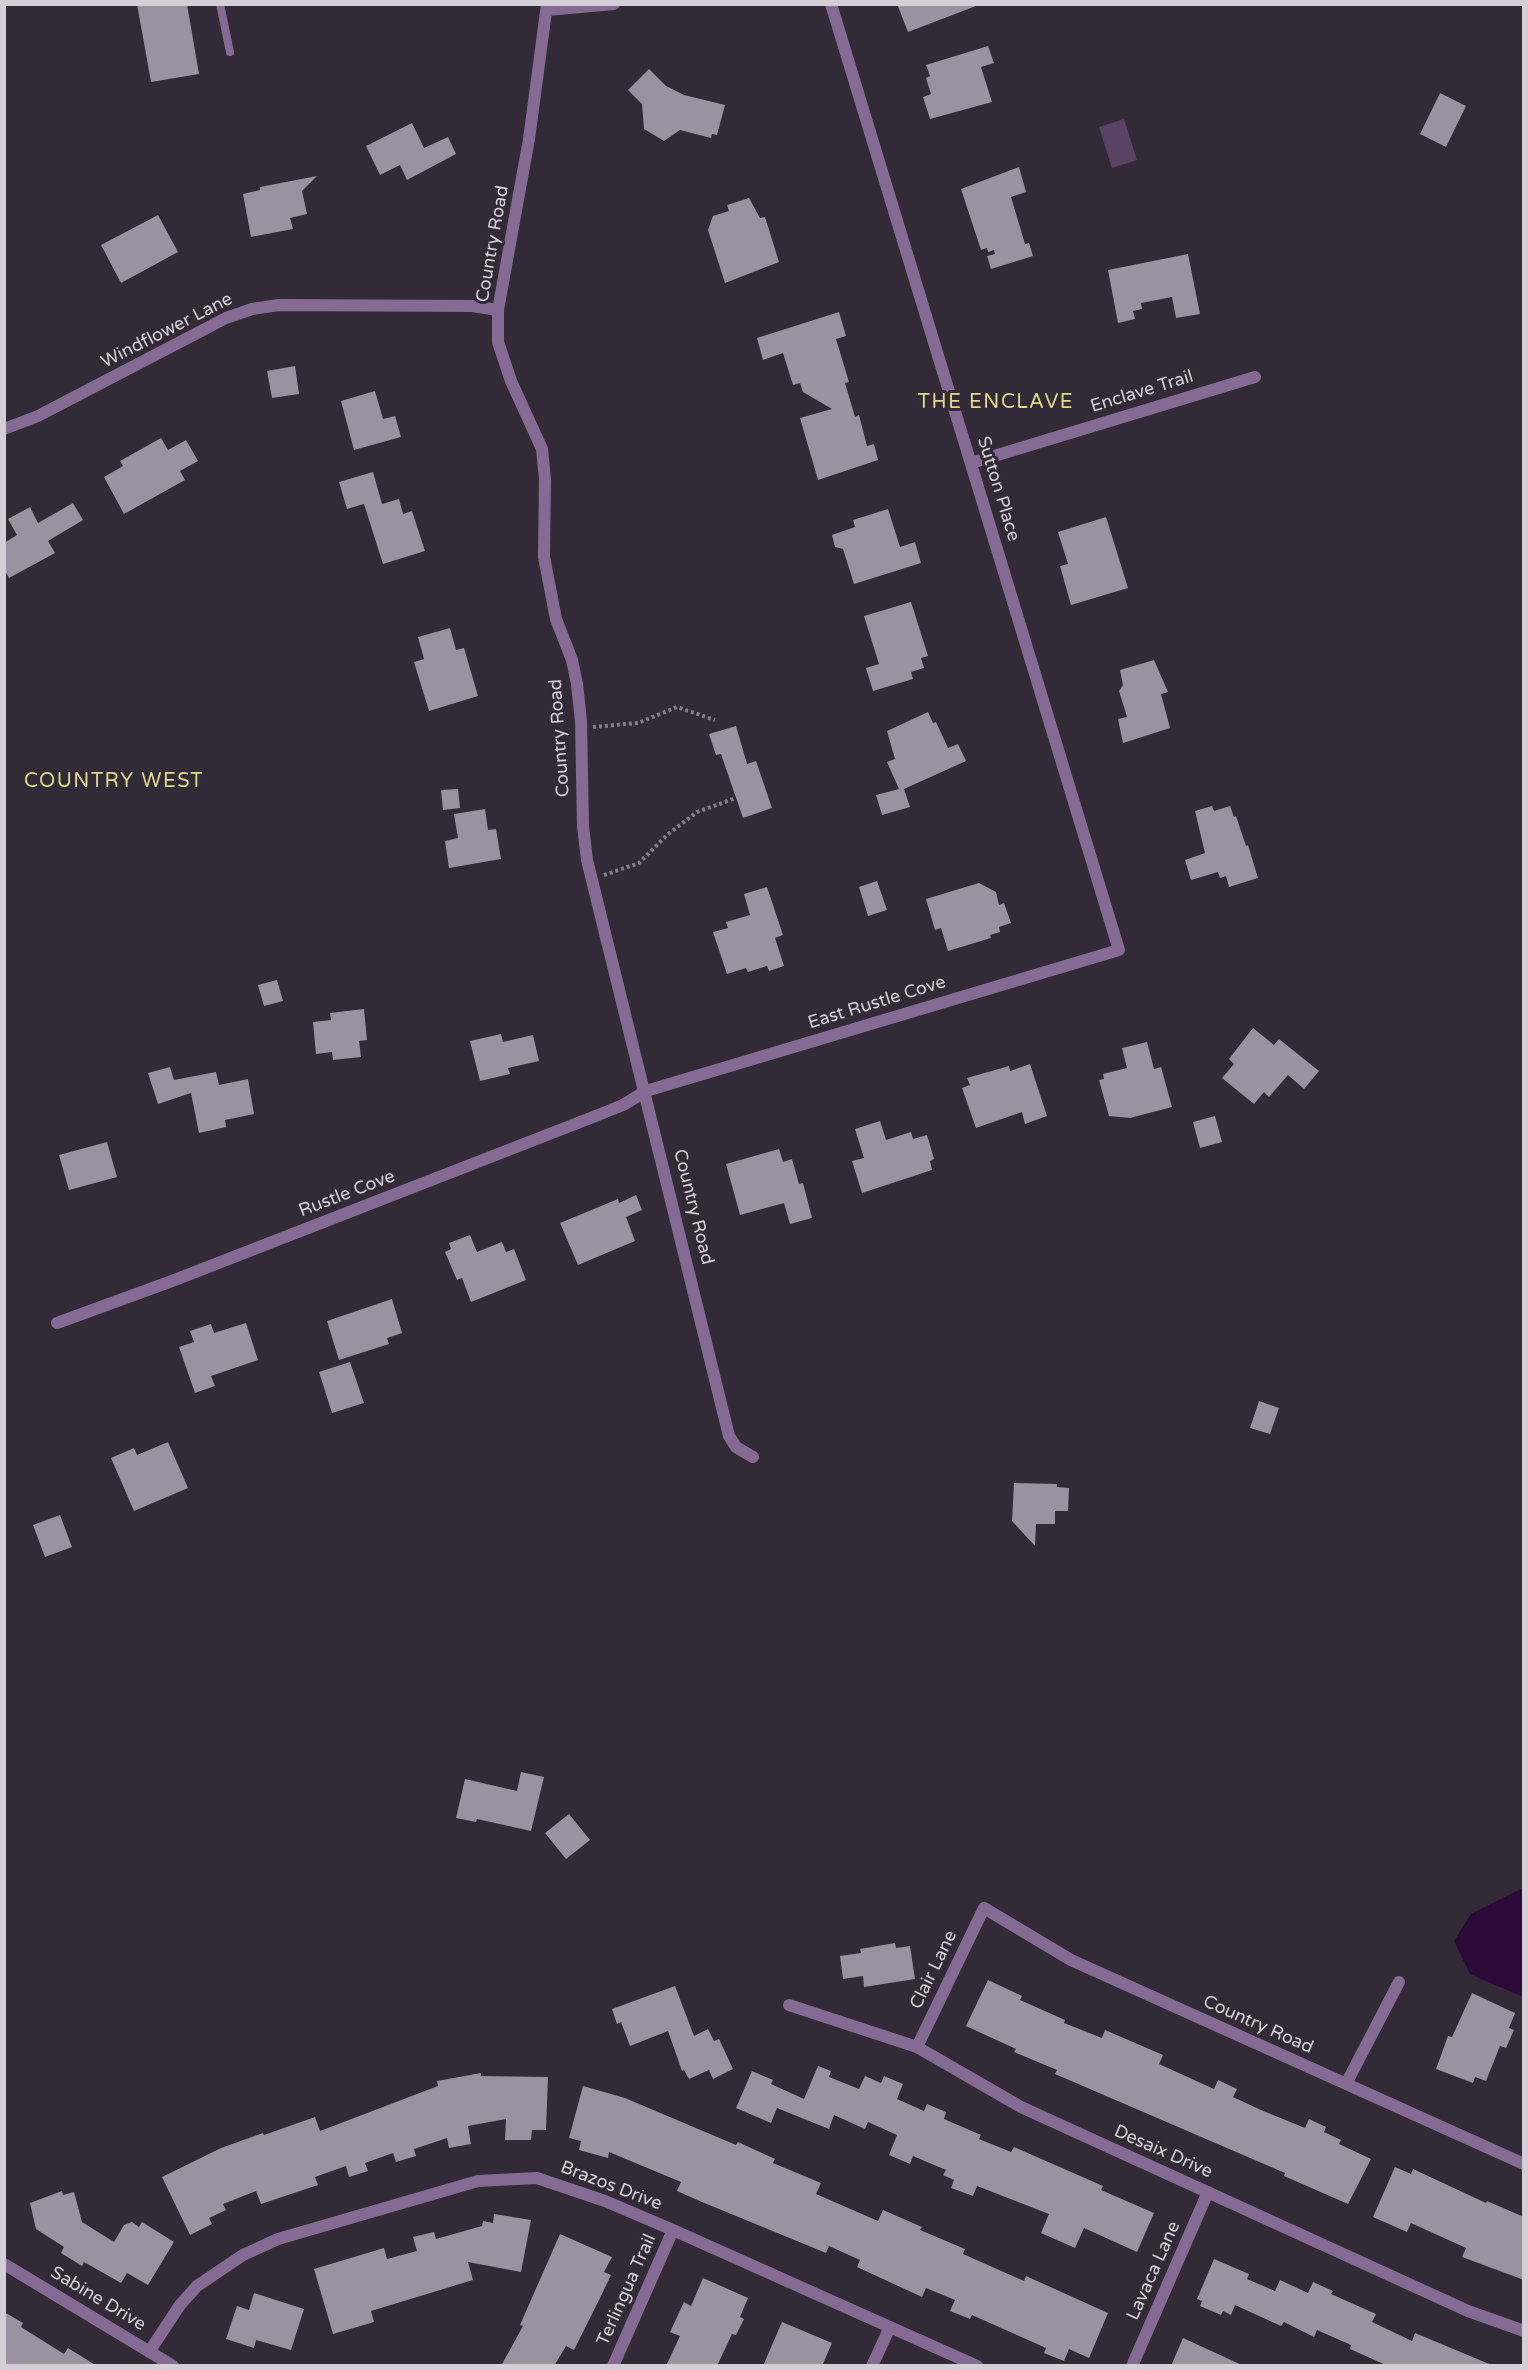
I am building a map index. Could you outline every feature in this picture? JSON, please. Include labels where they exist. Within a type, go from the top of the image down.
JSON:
[{"type":"street","points":[[547,7],[614,4]]},
{"type":"street","name":"Sutton Place","points":[[831,4],[1119,950]]},
{"type":"street","name":"Country Road","points":[[547,7],[529,139],[498,310],[498,342],[522,407],[542,449],[545,479],[544,557],[556,619],[572,660],[581,729],[583,826],[592,879],[646,1091],[729,1436],[736,1447],[753,1457]]},
{"type":"street","name":"Windflower Lane","points":[[4,429],[38,416],[226,318],[252,309],[279,305],[472,306],[498,310]]},
{"type":"street","name":"Enclave Trail","points":[[971,463],[1255,377]]},
{"type":"street","name":"East Rustle Cove","points":[[646,1091],[1119,950]]},
{"type":"street","name":"Rustle Cove","points":[[57,1323],[172,1281],[614,1108],[646,1091]]},
{"type":"street","name":"Country Road","points":[[984,1908],[1071,1960],[1524,2164]]},
{"type":"street","name":"Clair Lane","points":[[917,2047],[984,1908]]},
{"type":"street","points":[[1346,2084],[1399,1982]]},
{"type":"street","name":"Desaix Drive","points":[[789,2005],[917,2047],[1021,2107],[1468,2311],[1524,2331]]},
{"type":"street","name":"Brazos Drive","points":[[149,2352],[180,2306],[197,2286],[243,2255],[278,2239],[478,2181],[537,2178],[588,2195],[673,2230],[977,2366]]},
{"type":"street","name":"Lavaca Lane","points":[[1132,2366],[1208,2192]]},
{"type":"street","name":"Terlingua Trail","points":[[613,2366],[673,2230]]},
{"type":"street","name":"Sabine Drive","points":[[4,2264],[173,2366]]},
{"type":"street","points":[[872,2366],[890,2327]]},
{"type":"lane","points":[[220,4],[230,52]]},
{"type":"path","points":[[581,729],[639,723],[677,707],[715,720]]},
{"type":"path","points":[[592,879],[639,863],[667,835],[697,812],[736,798]]},
{"type":"shaded area","points":[[1124,119],[1137,160],[1112,168],[1099,127]]},
{"type":"shaded area","points":[[1523,1888],[1523,1997],[1470,1974],[1454,1941],[1471,1914]]},
{"type":"building","points":[[137,4],[187,4],[199,74],[151,82]]},
{"type":"building","points":[[897,4],[976,4],[976,6],[908,32]]},
{"type":"building","points":[[988,46],[994,63],[981,67],[992,102],[930,119],[923,97],[931,94],[926,78],[930,76],[926,65]]},
{"type":"building","points":[[649,69],[666,86],[684,95],[725,105],[717,135],[712,134],[711,138],[680,130],[664,141],[644,129],[642,104],[628,90]]},
{"type":"building","points":[[1440,93],[1466,106],[1446,147],[1420,134]]},
{"type":"building","points":[[412,123],[424,148],[448,137],[456,154],[407,180],[400,165],[380,175],[366,146]]},
{"type":"building","points":[[1019,167],[1026,192],[1011,197],[1025,244],[1029,243],[1033,256],[991,269],[987,256],[995,254],[994,250],[988,252],[987,248],[981,250],[961,189]]},
{"type":"building","points":[[317,176],[302,191],[307,214],[290,218],[293,229],[251,237],[243,194],[260,190],[260,187]]},
{"type":"building","points":[[749,198],[760,218],[765,217],[779,262],[725,283],[708,230],[713,216],[729,211],[727,205]]},
{"type":"building","points":[[158,215],[178,252],[121,283],[101,245]]},
{"type":"building","points":[[1188,254],[1200,314],[1176,318],[1172,297],[1141,303],[1142,309],[1133,311],[1135,319],[1118,323],[1108,270]]},
{"type":"building","points":[[839,312],[846,336],[836,339],[849,382],[845,383],[855,417],[859,415],[867,446],[874,444],[878,460],[818,480],[800,418],[832,409],[803,392],[800,383],[793,385],[783,353],[763,360],[757,338]]},
{"type":"building","points":[[295,366],[299,394],[272,398],[267,371]]},
{"type":"building","points":[[375,391],[383,419],[395,416],[401,437],[354,450],[341,401]]},
{"type":"building","points":[[161,438],[168,450],[186,440],[198,461],[180,471],[185,480],[124,514],[104,477],[123,466],[120,461]]},
{"type":"building","points":[[373,472],[382,504],[399,499],[403,514],[412,511],[425,551],[383,564],[364,504],[347,509],[339,482]]},
{"type":"building","points":[[73,503],[83,520],[48,541],[55,553],[9,578],[4,569],[4,543],[17,535],[8,519],[30,507],[38,523]]},
{"type":"building","points":[[888,509],[900,547],[915,542],[921,563],[854,584],[843,549],[835,547],[832,535],[855,527],[853,520]]},
{"type":"building","points":[[1106,517],[1128,588],[1071,605],[1060,566],[1068,564],[1058,532]]},
{"type":"building","points":[[911,602],[928,656],[921,658],[924,668],[911,672],[913,679],[873,691],[866,668],[879,664],[864,616]]},
{"type":"building","points":[[450,628],[456,650],[464,648],[478,696],[429,711],[414,662],[424,659],[418,637]]},
{"type":"building","points":[[1154,660],[1168,692],[1161,694],[1170,728],[1123,743],[1118,719],[1127,717],[1119,691],[1123,685],[1120,670]]},
{"type":"building","points":[[928,712],[933,723],[936,722],[948,748],[958,744],[966,761],[904,789],[910,807],[882,815],[876,795],[899,789],[887,762],[895,759],[887,731]]},
{"type":"building","points":[[736,726],[747,764],[756,761],[772,808],[743,818],[721,754],[716,755],[709,734]]},
{"type":"building","points":[[458,789],[460,808],[443,810],[441,790]]},
{"type":"building","points":[[1212,806],[1214,811],[1230,806],[1234,817],[1236,816],[1246,846],[1248,845],[1258,878],[1229,887],[1226,876],[1220,878],[1218,872],[1191,880],[1185,860],[1205,853],[1195,811]]},
{"type":"building","points":[[485,809],[488,830],[496,829],[501,859],[449,868],[445,841],[458,838],[454,814]]},
{"type":"building","points":[[877,881],[887,910],[868,916],[859,887]]},
{"type":"building","points":[[979,883],[996,892],[999,905],[1004,903],[1011,923],[999,927],[1000,932],[990,935],[991,938],[948,951],[941,928],[935,930],[926,899]]},
{"type":"building","points":[[767,887],[783,935],[775,938],[784,966],[769,971],[767,966],[748,972],[746,968],[727,974],[713,932],[728,928],[726,922],[750,915],[744,894]]},
{"type":"building","points":[[277,980],[283,1001],[264,1006],[258,985]]},
{"type":"building","points":[[364,1009],[367,1040],[359,1041],[361,1057],[333,1060],[332,1052],[316,1054],[313,1022],[331,1020],[330,1013]]},
{"type":"building","points":[[1253,1028],[1274,1045],[1279,1039],[1319,1071],[1304,1089],[1288,1075],[1269,1097],[1264,1092],[1254,1104],[1222,1078],[1234,1064],[1229,1059]]},
{"type":"building","points":[[501,1034],[503,1042],[533,1035],[539,1061],[508,1068],[510,1074],[480,1081],[470,1041]]},
{"type":"building","points":[[1147,1042],[1154,1069],[1161,1067],[1172,1107],[1130,1118],[1109,1116],[1099,1080],[1104,1079],[1103,1074],[1127,1068],[1122,1048]]},
{"type":"building","points":[[1030,1064],[1047,1116],[1025,1124],[1022,1112],[976,1128],[962,1088],[970,1085],[967,1078],[1009,1066],[1010,1071]]},
{"type":"building","points":[[170,1067],[174,1080],[216,1072],[219,1085],[248,1079],[254,1114],[225,1120],[226,1127],[199,1133],[191,1093],[158,1104],[148,1073]]},
{"type":"building","points":[[1215,1116],[1222,1142],[1200,1148],[1193,1122]]},
{"type":"building","points":[[880,1121],[886,1140],[911,1132],[913,1139],[927,1135],[934,1159],[930,1161],[932,1170],[862,1193],[852,1161],[864,1158],[855,1129]]},
{"type":"building","points":[[107,1142],[117,1177],[69,1190],[59,1155]]},
{"type":"building","points":[[779,1149],[783,1162],[792,1159],[799,1184],[803,1183],[812,1218],[790,1224],[784,1203],[740,1215],[726,1164]]},
{"type":"building","points":[[636,1195],[642,1210],[626,1217],[635,1241],[578,1265],[560,1223],[618,1199],[619,1203]]},
{"type":"building","points":[[470,1235],[477,1252],[502,1242],[506,1252],[514,1249],[526,1280],[471,1302],[462,1278],[457,1280],[445,1252],[451,1249],[449,1243]]},
{"type":"building","points":[[392,1299],[402,1333],[387,1338],[389,1344],[339,1360],[327,1321]]},
{"type":"building","points":[[246,1323],[258,1360],[211,1376],[215,1386],[195,1393],[179,1347],[194,1342],[190,1331],[211,1324],[214,1333]]},
{"type":"building","points":[[350,1362],[364,1403],[332,1413],[319,1372]]},
{"type":"building","points":[[1259,1401],[1279,1408],[1270,1434],[1250,1428]]},
{"type":"building","points":[[168,1442],[188,1488],[134,1511],[111,1458],[134,1448],[137,1455]]},
{"type":"building","points":[[1014,1483],[1057,1484],[1057,1487],[1069,1488],[1068,1511],[1055,1511],[1055,1524],[1036,1524],[1035,1546],[1012,1521]]},
{"type":"building","points":[[60,1515],[72,1547],[45,1557],[33,1525]]},
{"type":"building","points":[[521,1772],[544,1777],[531,1831],[477,1819],[476,1822],[456,1818],[465,1779],[517,1791]]},
{"type":"building","points":[[569,1814],[590,1840],[566,1859],[545,1833]]},
{"type":"building","points":[[895,1943],[896,1948],[910,1946],[915,1979],[864,1987],[863,1976],[843,1979],[840,1956],[861,1953],[860,1949]]},
{"type":"building","points":[[988,1980],[1022,1996],[1020,2000],[1065,2020],[1064,2023],[1102,2038],[1105,2030],[1163,2055],[1159,2064],[1214,2089],[1218,2080],[1237,2089],[1233,2097],[1261,2110],[1305,2128],[1309,2119],[1326,2127],[1324,2132],[1341,2140],[1339,2144],[1371,2159],[1348,2204],[1284,2176],[1285,2173],[1055,2074],[1057,2070],[1014,2052],[1016,2049],[966,2026]]},
{"type":"building","points":[[675,1986],[694,2036],[708,2029],[714,2041],[719,2039],[733,2069],[713,2079],[709,2070],[689,2079],[684,2070],[682,2071],[668,2031],[630,2046],[621,2022],[617,2024],[612,2009]]},
{"type":"building","points":[[1472,1993],[1515,2013],[1509,2028],[1514,2030],[1506,2048],[1500,2046],[1486,2081],[1475,2077],[1473,2083],[1436,2069],[1448,2036],[1452,2037]]},
{"type":"building","points":[[818,2066],[831,2071],[829,2077],[859,2089],[865,2076],[881,2083],[884,2076],[903,2084],[897,2099],[924,2111],[927,2104],[946,2112],[944,2119],[981,2135],[979,2139],[1011,2152],[1014,2147],[1103,2186],[1101,2190],[1154,2213],[1137,2252],[1084,2228],[1075,2248],[1041,2233],[1049,2214],[977,2186],[973,2196],[951,2188],[954,2180],[943,2175],[946,2170],[913,2156],[910,2164],[889,2155],[897,2135],[868,2122],[865,2129],[834,2115],[829,2129],[777,2108],[771,2123],[736,2108],[752,2071],[773,2080],[771,2084],[804,2099]]},
{"type":"building","points":[[481,2073],[481,2076],[548,2077],[546,2130],[532,2130],[531,2140],[505,2140],[506,2119],[468,2126],[471,2144],[449,2148],[447,2138],[414,2149],[416,2156],[396,2162],[393,2153],[365,2163],[368,2171],[349,2177],[346,2166],[315,2177],[318,2185],[261,2204],[256,2191],[223,2204],[226,2210],[209,2218],[212,2224],[190,2235],[162,2177],[221,2148],[263,2133],[264,2135],[315,2117],[320,2131],[438,2086],[437,2081]]},
{"type":"building","points":[[583,2086],[625,2098],[736,2145],[738,2142],[775,2159],[773,2163],[821,2183],[816,2194],[878,2221],[883,2210],[922,2227],[920,2230],[965,2249],[963,2254],[1024,2281],[1026,2276],[1108,2313],[1089,2358],[1069,2349],[1064,2361],[1044,2353],[1046,2348],[972,2315],[970,2319],[950,2311],[955,2300],[926,2288],[922,2297],[857,2267],[860,2260],[829,2246],[826,2253],[677,2191],[681,2182],[609,2152],[608,2158],[579,2150],[581,2141],[569,2138]]},
{"type":"building","points":[[1395,2167],[1411,2174],[1413,2169],[1486,2203],[1487,2201],[1524,2217],[1524,2280],[1462,2257],[1466,2248],[1411,2223],[1407,2232],[1373,2217]]},
{"type":"building","points":[[62,2191],[63,2195],[74,2192],[82,2222],[114,2242],[124,2225],[132,2222],[139,2227],[142,2222],[174,2242],[148,2285],[127,2273],[121,2283],[84,2262],[82,2266],[61,2253],[64,2247],[36,2229],[30,2203]]},
{"type":"building","points":[[494,2214],[531,2220],[521,2272],[468,2262],[473,2280],[371,2311],[374,2322],[333,2334],[314,2269],[384,2248],[387,2259],[417,2251],[413,2237],[434,2232],[436,2239],[482,2226],[483,2221],[493,2223]]},
{"type":"building","points":[[560,2234],[612,2257],[604,2272],[611,2275],[574,2350],[566,2346],[554,2366],[501,2366],[523,2326],[520,2325]]},
{"type":"building","points":[[1214,2259],[1249,2274],[1247,2279],[1275,2291],[1280,2280],[1308,2293],[1313,2282],[1333,2291],[1331,2294],[1376,2314],[1372,2322],[1412,2341],[1415,2333],[1494,2366],[1388,2366],[1350,2349],[1351,2345],[1317,2330],[1314,2337],[1284,2322],[1281,2326],[1235,2305],[1231,2315],[1223,2311],[1221,2315],[1200,2306],[1202,2301],[1197,2299]]},
{"type":"building","points":[[703,2278],[748,2298],[740,2317],[744,2319],[736,2335],[732,2334],[717,2366],[666,2366],[680,2336],[670,2332],[684,2302],[691,2306]]},
{"type":"building","points":[[254,2293],[304,2309],[291,2350],[256,2340],[254,2348],[226,2339],[237,2306],[249,2310]]},
{"type":"building","points":[[4,2312],[23,2323],[21,2327],[64,2354],[68,2348],[97,2366],[4,2366]]},
{"type":"building","points":[[782,2322],[832,2343],[822,2366],[763,2366]]},
{"type":"building","points":[[1183,2338],[1244,2366],[1171,2366]]},
{"type":"district","name":"THE ENCLAVE","points":[[996,403]]},
{"type":"district","name":"COUNTRY WEST","points":[[114,782]]}]
